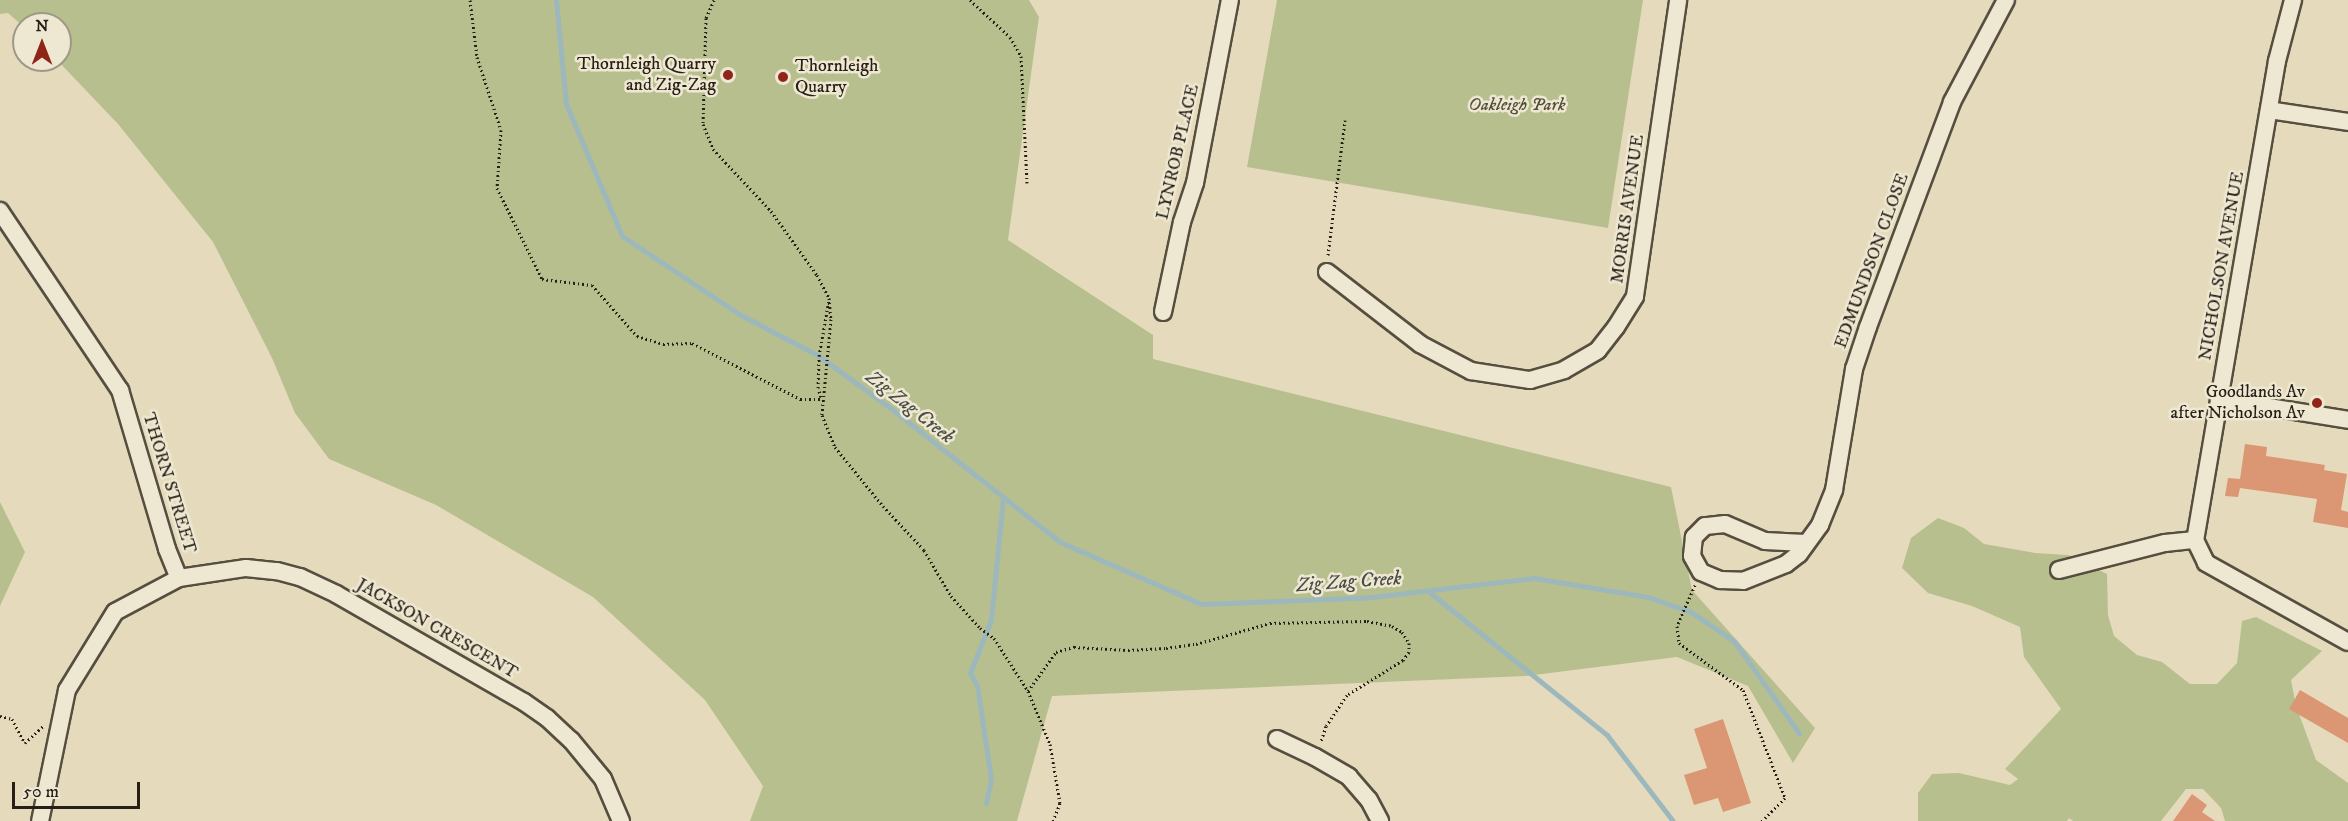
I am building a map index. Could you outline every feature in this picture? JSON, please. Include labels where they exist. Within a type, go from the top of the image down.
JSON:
[{"type":"street","name":"LYNROB PLACE","points":[[1163,312],[1182,222],[1195,183],[1230,0]]},
{"type":"street","name":"MORRIS AVENUE","points":[[1327,272],[1420,344],[1471,371],[1530,380],[1564,370],[1598,350],[1616,327],[1635,296],[1678,0]]},
{"type":"street","name":"EDMUNDSON CLOSE","points":[[1805,543],[1765,541],[1725,524],[1705,526],[1694,537],[1692,556],[1701,572],[1720,580],[1743,581],[1786,564],[1798,554],[1828,510],[1834,490],[1854,369],[1952,102],[2006,0]]},
{"type":"street","name":"NICHOLSON AVENUE","points":[[2195,540],[2268,110],[2277,61],[2293,0]]},
{"type":"street","points":[[2268,110],[2348,122]]},
{"type":"street","name":"THORN STREET","points":[[0,211],[120,390],[167,549],[179,578],[115,612],[67,690],[40,821]]},
{"type":"street","points":[[2219,399],[2348,420]]},
{"type":"street","points":[[2059,570],[2164,543],[2195,540],[2206,563],[2348,642]]},
{"type":"street","name":"JACKSON CRESCENT","points":[[179,578],[246,568],[278,571],[300,577],[336,594],[525,702],[547,718],[571,740],[603,779],[621,821]]},
{"type":"street","points":[[1277,739],[1315,757],[1349,777],[1369,800],[1380,821]]},
{"type":"path","points":[[470,0],[477,57],[501,129],[497,188],[542,279],[592,285],[637,336],[663,344],[692,343],[800,399],[822,399]]},
{"type":"path","points":[[714,0],[706,18],[703,124],[713,149],[771,212],[817,275],[829,298],[831,319],[822,415],[835,447],[883,506],[924,550],[951,596],[980,628],[994,638],[1028,691],[1050,744],[1060,803],[1053,821]]},
{"type":"path","points":[[970,0],[1010,37],[1021,56],[1028,183]]},
{"type":"path","points":[[1327,272],[1329,229],[1338,182],[1344,120]]},
{"type":"path","points":[[822,399],[818,388],[819,356],[824,313],[829,298]]},
{"type":"path","points":[[1692,590],[1677,626],[1680,643],[1743,690],[1785,798],[1762,821]]},
{"type":"path","points":[[1028,691],[1056,652],[1074,647],[1128,650],[1196,644],[1270,623],[1367,621],[1392,626],[1402,632],[1408,643],[1409,652],[1403,660],[1347,694],[1326,726]]},
{"type":"path","points":[[0,716],[12,719],[25,743],[44,726],[58,731]]},
{"type":"green space","points":[[0,0],[1029,0],[1039,17],[1008,240],[1153,335],[1153,359],[1671,487],[1692,590],[1815,728],[1793,763],[1748,686],[1677,657],[1526,676],[1052,696],[1017,821],[750,821],[763,786],[705,700],[593,597],[436,505],[329,459],[295,413],[272,358],[213,242],[118,124],[68,72],[72,72],[72,12],[12,12],[12,16],[8,13],[0,14]]},
{"type":"green space","name":"Oakleigh Park","points":[[1277,0],[1643,0],[1608,228],[1247,167]]},
{"type":"green space","points":[[0,502],[25,552],[0,606]]},
{"type":"green space","points":[[1938,518],[1964,528],[1984,544],[2035,553],[2068,555],[2107,574],[2108,615],[2114,636],[2137,655],[2162,662],[2190,684],[2217,684],[2237,663],[2242,621],[2256,617],[2322,651],[2291,680],[2296,706],[2316,760],[2348,783],[2348,821],[2225,821],[2221,808],[2203,789],[2186,789],[2161,821],[2073,821],[2069,818],[2067,821],[1918,821],[1918,793],[1932,774],[1959,773],[2010,785],[2018,779],[2005,769],[2061,709],[2024,657],[2020,627],[1972,606],[1928,593],[1902,568],[1911,538]]},
{"type":"building","points":[[2245,444],[2267,447],[2266,456],[2325,465],[2324,470],[2347,474],[2341,510],[2348,512],[2348,528],[2313,522],[2317,499],[2240,488],[2238,497],[2225,496],[2228,478],[2240,479]]},
{"type":"building","points":[[2300,690],[2348,718],[2348,743],[2289,709]]},
{"type":"building","points":[[1723,719],[1751,803],[1723,812],[1718,798],[1694,805],[1684,775],[1707,768],[1694,729]]},
{"type":"building","points":[[2192,794],[2207,805],[2202,812],[2215,821],[2173,821]]},
{"type":"waterway","name":"Zig Zag Creek","points":[[556,0],[566,104],[622,236],[739,314],[819,356],[893,410],[1060,542],[1201,604],[1372,597],[1534,578],[1648,597],[1691,612],[1734,641],[1799,733]]},
{"type":"waterway","points":[[986,803],[991,779],[977,685],[970,673],[991,620],[1003,497]]},
{"type":"waterway","name":"Zig Zag Creek","points":[[1428,591],[1607,735],[1673,821]]},
{"type":"place","name":"Thornleigh Quarry and Zig-Zag","points":[[728,75]]},
{"type":"place","name":"Thornleigh Quarry","points":[[783,77]]},
{"type":"place","name":"Goodlands Av after Nicholson Av","points":[[2317,403]]}]
